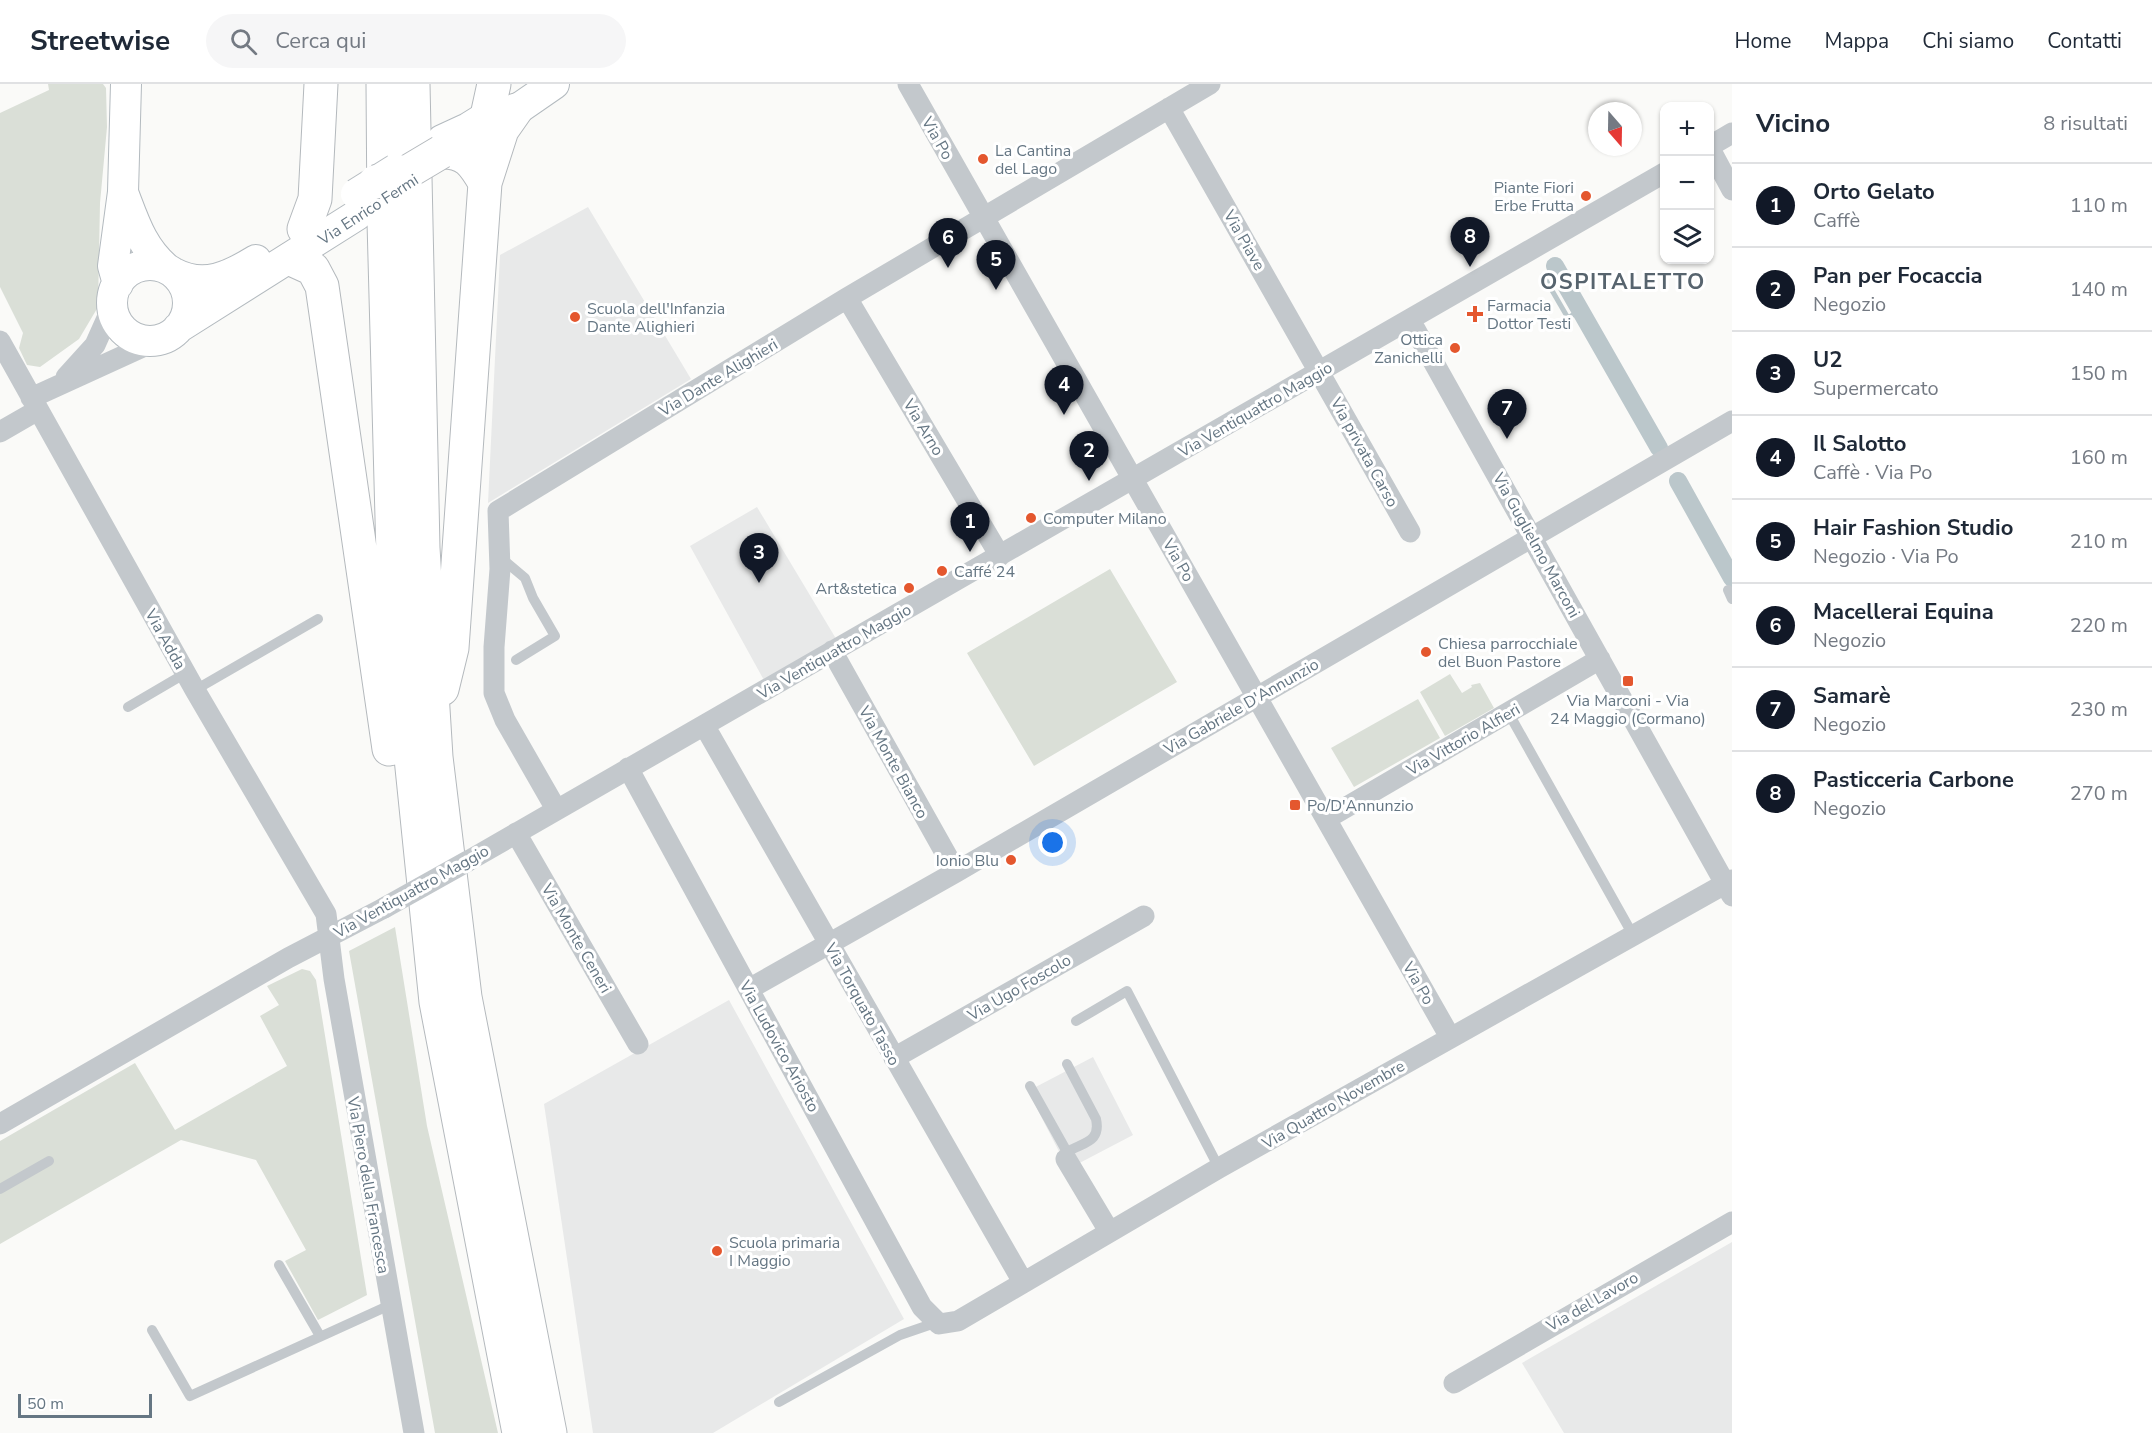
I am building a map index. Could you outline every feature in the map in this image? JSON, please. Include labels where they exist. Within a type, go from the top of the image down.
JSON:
[{"type":"highway","points":[[304,229],[315,199],[321,84]]},
{"type":"highway","points":[[383,84],[384,222],[394,592],[436,1002],[519,1433]]},
{"type":"highway","points":[[413,84],[423,549],[434,726],[465,998],[550,1433]]},
{"type":"highway","points":[[485,183],[472,161],[488,123],[494,84]]},
{"type":"highway","points":[[434,726],[452,648],[485,183],[502,130],[488,123]]},
{"type":"highway","points":[[363,197],[488,123]]},
{"type":"highway","points":[[291,259],[313,270],[322,286],[388,745],[414,953],[436,1002]]},
{"type":"street","points":[[123,192],[141,239],[153,256],[184,285],[188,300],[186,315],[168,334],[140,339],[132,336],[118,324],[113,266],[123,192],[126,84]]},
{"type":"street","name":"Via Po","points":[[908,84],[1450,1037]]},
{"type":"street","name":"Via Dante Alighieri","points":[[556,809],[505,720],[494,693],[500,558],[497,523],[498,511],[502,506],[847,298],[1210,84]]},
{"type":"street","name":"Via Piave","points":[[1169,108],[1321,372]]},
{"type":"street","points":[[1714,144],[1732,133]]},
{"type":"street","points":[[1714,155],[1732,190]]},
{"type":"street","name":"Via Ventiquattro Maggio","points":[[0,1124],[329,937],[468,861],[1660,176]]},
{"type":"street","name":"Via Enrico Fermi","points":[[171,271],[201,281],[230,276],[304,229],[363,197]]},
{"type":"street","name":"Via Enrico Fermi","points":[[62,382],[168,334],[291,259],[363,197]]},
{"type":"street","points":[[115,295],[123,276],[139,267],[158,266],[171,271]]},
{"type":"street","name":"Via Enrico Fermi","points":[[0,432],[62,382],[94,345],[115,295]]},
{"type":"street","name":"Via Arno","points":[[847,298],[1000,556]]},
{"type":"street","name":"Via Guglielmo Marconi","points":[[1410,320],[1730,887]]},
{"type":"street","name":"Via Adda","points":[[0,341],[190,682],[326,914],[329,937]]},
{"type":"street","name":"Via privata Carso","points":[[1321,372],[1410,532]]},
{"type":"street","name":"Via Gabriele D'Annunzio","points":[[749,989],[956,872],[1732,421]]},
{"type":"street","name":"Via Monte Bianco","points":[[832,651],[956,872]]},
{"type":"street","name":"Via Vittorio Alfieri","points":[[1326,819],[1600,659]]},
{"type":"street","name":"Via Torquato Tasso","points":[[704,725],[1023,1282]]},
{"type":"street","name":"Via Ludovico Ariosto","points":[[628,768],[916,1297],[935,1323]]},
{"type":"street","name":"Via Monte Ceneri","points":[[516,833],[639,1044]]},
{"type":"street","name":"Via Quattro Novembre","points":[[935,1323],[953,1324],[1109,1231],[1450,1037],[1633,935],[1730,887]]},
{"type":"street","name":"Via Ugo Foscolo","points":[[894,1058],[1144,916]]},
{"type":"street","name":"Via Piero della Francesca","points":[[329,937],[390,1305],[414,1433]]},
{"type":"street","points":[[1067,1155],[1109,1231]]},
{"type":"street","name":"Via del Lavoro","points":[[1454,1383],[1732,1222]]},
{"type":"lane","points":[[500,558],[525,578],[532,598],[555,636],[516,660]]},
{"type":"lane","points":[[128,707],[190,682],[318,619]]},
{"type":"lane","points":[[1508,712],[1633,935]]},
{"type":"lane","points":[[1076,1021],[1127,992],[1219,1168]]},
{"type":"lane","points":[[1030,1086],[1067,1155],[1097,1134],[1098,1128],[1091,1109],[1067,1064]]},
{"type":"lane","points":[[0,1189],[49,1161]]},
{"type":"lane","points":[[279,1265],[320,1336]]},
{"type":"lane","points":[[152,1330],[190,1396],[390,1305]]},
{"type":"lane","points":[[778,1402],[900,1335],[935,1323]]},
{"type":"shaded area","points":[[48,84],[103,84],[106,88],[107,127],[100,203],[98,307],[79,339],[40,367],[27,365],[19,348],[23,333],[0,287],[0,113],[49,90]]},
{"type":"shaded area","name":"Scuola dell'Infanzia Dante Alighieri","points":[[588,207],[691,379],[488,503],[500,255]]},
{"type":"shaded area","points":[[757,507],[838,642],[765,682],[690,546]]},
{"type":"shaded area","points":[[1110,569],[1177,682],[1034,766],[967,653]]},
{"type":"shaded area","points":[[1450,674],[1462,693],[1472,687],[1471,685],[1480,683],[1494,708],[1445,736],[1420,692]]},
{"type":"shaded area","points":[[1418,699],[1440,738],[1354,787],[1331,748]]},
{"type":"shaded area","points":[[395,927],[427,1126],[498,1433],[435,1433],[349,951]]},
{"type":"shaded area","points":[[302,969],[310,971],[316,980],[367,1295],[318,1320],[285,1261],[306,1250],[256,1160],[181,1140],[0,1244],[0,1141],[135,1063],[175,1130],[287,1066],[260,1016],[279,1005],[267,986]]},
{"type":"shaded area","name":"Scuola primaria I Maggio","points":[[729,1000],[904,1319],[713,1433],[593,1433],[544,1104]]},
{"type":"shaded area","points":[[1093,1057],[1133,1135],[1068,1169],[1028,1091]]},
{"type":"shaded area","points":[[1732,1242],[1732,1433],[1564,1433],[1522,1363]]},
{"type":"waterway","points":[[1555,266],[1659,448]]},
{"type":"waterway","points":[[1543,275],[1568,318],[1580,310]]},
{"type":"waterway","points":[[1678,481],[1732,578]]},
{"type":"place","name":"La Cantina del Lago","points":[[983,159]]},
{"type":"place","name":"Piante Fiori Erbe Frutta","points":[[1586,196]]},
{"type":"place","name":"Pasticceria Carbone","points":[[1470,267]]},
{"type":"place","name":"Macellerai Equina","points":[[948,268]]},
{"type":"place","name":"Hair Fashion Studio","points":[[996,290]]},
{"type":"place","name":"Farmacia Dottor Testi","points":[[1475,314]]},
{"type":"place","name":"Scuola dell'Infanzia Dante Alighieri","points":[[575,317]]},
{"type":"place","name":"Ottica Zanichelli","points":[[1455,348]]},
{"type":"place","name":"Il Salotto","points":[[1064,415]]},
{"type":"place","name":"Samarè","points":[[1507,439]]},
{"type":"place","name":"Pan per Focaccia","points":[[1089,481]]},
{"type":"place","name":"Computer Milano","points":[[1031,518]]},
{"type":"place","name":"Orto Gelato","points":[[970,552]]},
{"type":"place","name":"Caffé 24","points":[[942,571]]},
{"type":"place","name":"U2","points":[[759,583]]},
{"type":"place","name":"Art&stetica","points":[[909,588]]},
{"type":"place","name":"Chiesa parrocchiale del Buon Pastore","points":[[1426,652]]},
{"type":"place","name":"Via Marconi - Via 24 Maggio (Cormano)","points":[[1628,681]]},
{"type":"place","name":"Po/D'Annunzio","points":[[1295,805]]},
{"type":"place","name":"Ionio Blu","points":[[1011,860]]},
{"type":"place","name":"Scuola primaria I Maggio","points":[[717,1251]]},
{"type":"district","name":"OSPITALETTO","points":[[1623,281]]}]
